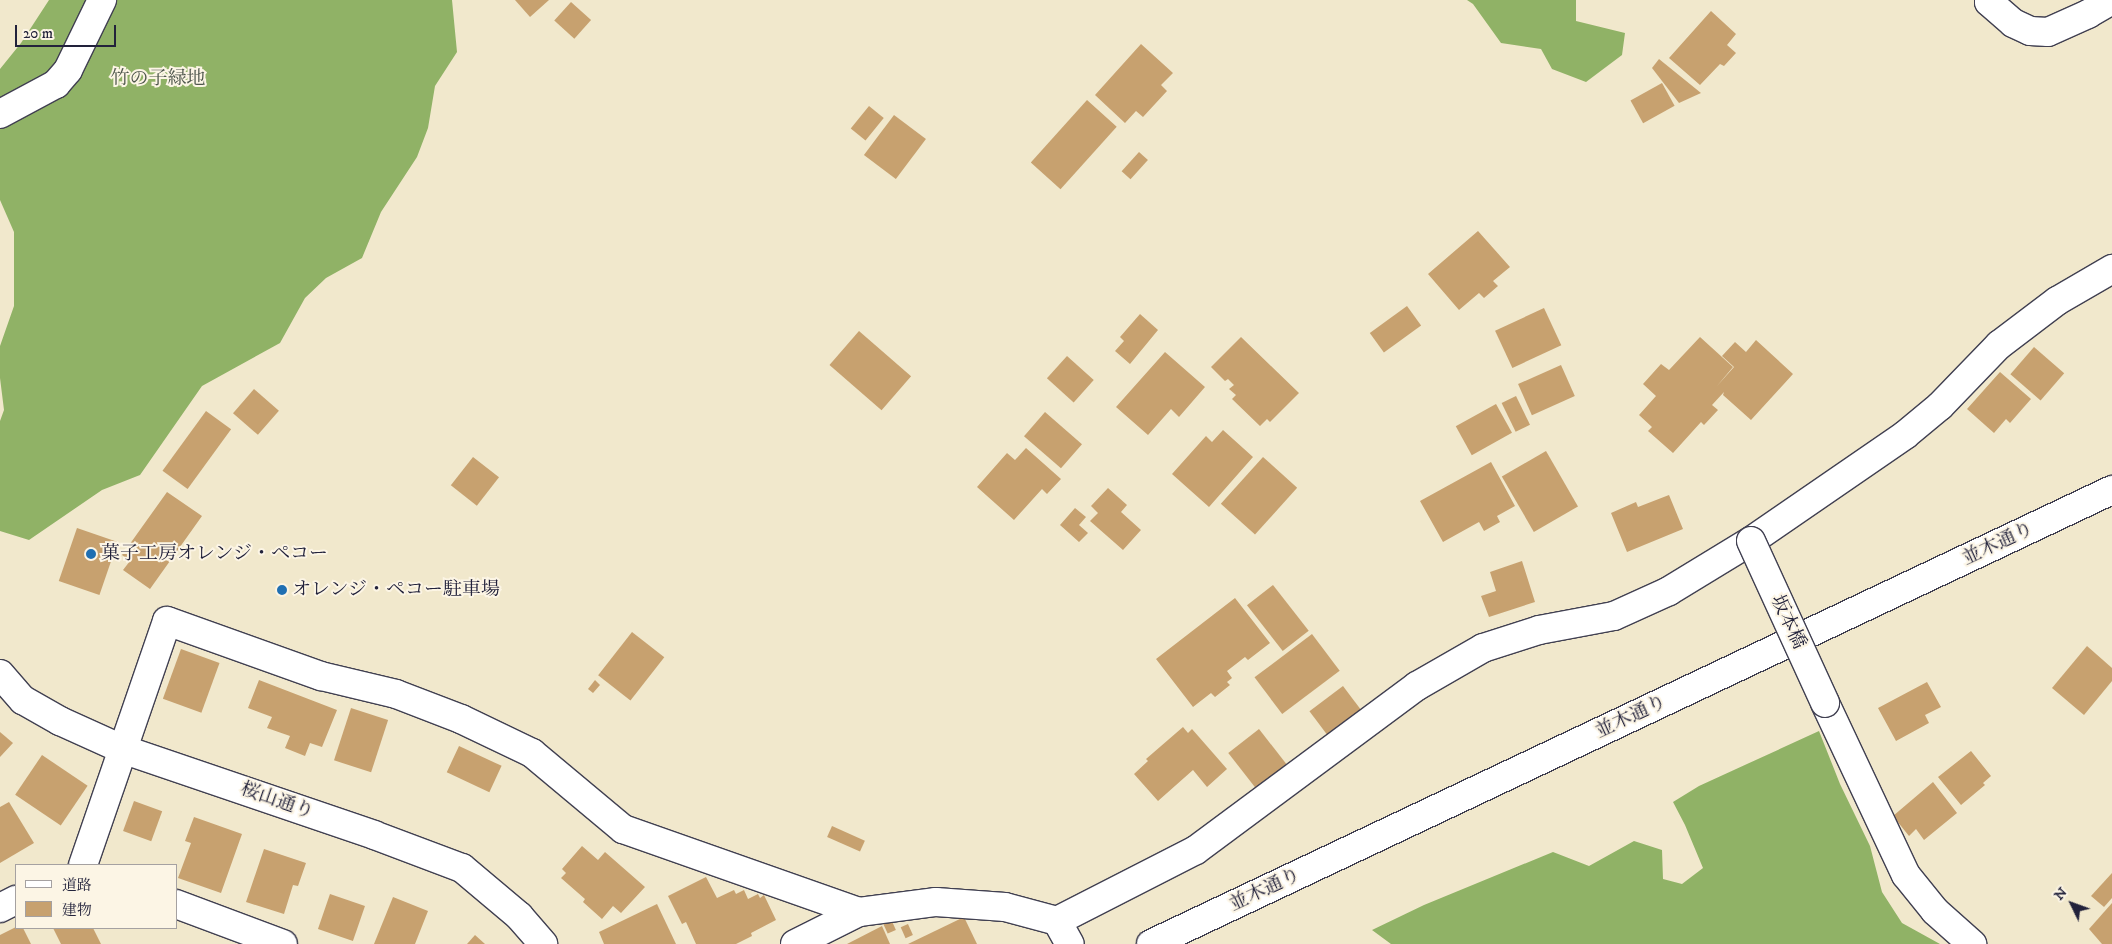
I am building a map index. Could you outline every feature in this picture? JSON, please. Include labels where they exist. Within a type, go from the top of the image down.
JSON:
[{"type":"street","points":[[0,114],[56,84],[68,70],[102,0]]},
{"type":"street","points":[[1990,0],[1989,2],[2013,23],[2030,30],[2048,32],[2088,14],[2112,0]]},
{"type":"street","points":[[795,944],[859,912],[936,902],[1004,907],[1064,933],[1196,850],[1417,686],[1483,648],[1539,630],[1614,616],[1669,591],[1751,541],[1905,435],[1940,406],[1999,345],[2057,301],[2112,269]]},
{"type":"street","name":"並木通り","points":[[1151,944],[2112,490]]},
{"type":"street","name":"坂本橋","points":[[1751,541],[1906,875],[1935,911],[1972,944]]},
{"type":"street","points":[[83,864],[167,621],[321,676],[396,694],[461,719],[532,754],[623,829],[859,912]]},
{"type":"street","name":"桜山通り","points":[[0,674],[23,700],[60,721],[122,749],[356,828],[462,868],[519,916],[543,944]]},
{"type":"street","points":[[0,908],[15,900]]},
{"type":"street","points":[[178,905],[283,944]]},
{"type":"green space","name":"竹の子緑地","points":[[49,0],[452,0],[457,52],[435,86],[428,128],[417,157],[381,212],[362,258],[326,278],[305,298],[280,343],[202,386],[140,475],[102,490],[29,540],[0,531],[0,421],[4,410],[0,378],[0,346],[14,306],[14,232],[0,200],[0,69],[21,43]]},
{"type":"green space","points":[[1467,0],[1576,0],[1576,21],[1625,33],[1622,55],[1586,82],[1552,69],[1541,49],[1501,43],[1473,4]]},
{"type":"green space","points":[[1819,731],[1840,784],[1870,846],[1882,892],[1902,923],[1940,944],[1391,944],[1372,930],[1424,905],[1553,852],[1589,866],[1634,841],[1662,850],[1663,879],[1682,884],[1703,868],[1673,802],[1699,786]]},
{"type":"building","points":[[515,0],[549,0],[530,17]]},
{"type":"building","points":[[571,2],[591,20],[574,39],[554,21]]},
{"type":"building","points":[[1711,11],[1736,34],[1727,45],[1736,53],[1724,66],[1720,64],[1700,85],[1669,58]]},
{"type":"building","points":[[1141,44],[1173,73],[1161,85],[1167,91],[1143,117],[1136,111],[1125,123],[1095,95]]},
{"type":"building","points":[[1659,59],[1701,93],[1679,103],[1652,68]]},
{"type":"building","points":[[1662,83],[1675,106],[1643,123],[1631,100]]},
{"type":"building","points":[[1087,100],[1117,127],[1061,189],[1031,162]]},
{"type":"building","points":[[869,106],[884,118],[866,140],[851,129]]},
{"type":"building","points":[[894,115],[926,139],[896,179],[864,155]]},
{"type":"building","points":[[1139,152],[1148,160],[1131,179],[1122,171]]},
{"type":"building","points":[[1478,231],[1510,267],[1493,281],[1498,286],[1484,298],[1479,293],[1459,310],[1428,274]]},
{"type":"building","points":[[1407,306],[1421,325],[1384,352],[1370,333]]},
{"type":"building","points":[[1544,308],[1561,345],[1512,368],[1495,331]]},
{"type":"building","points":[[1140,314],[1158,330],[1130,364],[1115,351],[1124,341],[1120,337]]},
{"type":"building","points":[[859,331],[911,376],[882,410],[829,365]]},
{"type":"building","points":[[1241,337],[1299,393],[1270,422],[1267,419],[1260,426],[1232,399],[1236,395],[1229,389],[1234,385],[1228,379],[1225,381],[1211,367]]},
{"type":"building","points":[[1700,337],[1733,367],[1717,386],[1734,367],[1722,356],[1735,342],[1746,352],[1756,340],[1793,374],[1751,420],[1723,395],[1724,392],[1712,405],[1718,410],[1704,425],[1701,422],[1673,453],[1648,431],[1652,427],[1639,415],[1656,396],[1643,384],[1661,364],[1669,370]]},
{"type":"building","points":[[2034,347],[2064,373],[2041,400],[2010,374]]},
{"type":"building","points":[[1165,352],[1205,387],[1179,417],[1171,409],[1148,435],[1116,407]]},
{"type":"building","points":[[1067,356],[1094,380],[1074,402],[1047,378]]},
{"type":"building","points":[[1561,365],[1575,396],[1532,415],[1518,384]]},
{"type":"building","points":[[2000,372],[2031,399],[2010,423],[2006,419],[1994,433],[1967,409]]},
{"type":"building","points":[[254,389],[279,411],[258,435],[233,413]]},
{"type":"building","points":[[1516,396],[1530,425],[1516,432],[1502,403]]},
{"type":"building","points":[[1496,404],[1512,433],[1472,455],[1456,426]]},
{"type":"building","points":[[206,411],[231,429],[188,489],[163,471]]},
{"type":"building","points":[[1045,412],[1082,444],[1061,468],[1024,436]]},
{"type":"building","points":[[1223,430],[1253,457],[1209,507],[1172,474],[1206,436],[1212,442]]},
{"type":"building","points":[[1026,448],[1061,479],[1047,494],[1042,489],[1014,520],[977,487],[1007,453],[1015,460]]},
{"type":"building","points":[[1546,451],[1578,506],[1534,532],[1502,476]]},
{"type":"building","points":[[473,457],[499,477],[477,506],[451,485]]},
{"type":"building","points":[[1263,457],[1297,488],[1255,535],[1221,504]]},
{"type":"building","points":[[1491,462],[1515,506],[1497,516],[1500,522],[1484,531],[1479,522],[1443,542],[1420,501]]},
{"type":"building","points":[[1108,488],[1127,505],[1121,512],[1141,530],[1123,550],[1090,521],[1098,513],[1091,506]]},
{"type":"building","points":[[167,492],[202,516],[150,589],[123,570],[130,561],[122,555]]},
{"type":"building","points":[[1669,495],[1683,529],[1627,552],[1611,513],[1636,502],[1638,507]]},
{"type":"building","points":[[1075,508],[1086,517],[1079,525],[1088,533],[1079,542],[1060,525]]},
{"type":"building","name":"菓子工房オレンジ・ペコー","points":[[77,528],[118,542],[99,595],[59,581]]},
{"type":"building","points":[[1522,561],[1535,602],[1489,617],[1481,596],[1496,591],[1490,572]]},
{"type":"building","points":[[1273,585],[1309,631],[1283,651],[1247,605]]},
{"type":"building","points":[[1235,598],[1270,643],[1248,660],[1245,657],[1227,671],[1232,678],[1227,682],[1230,685],[1215,697],[1211,693],[1193,707],[1156,659]]},
{"type":"building","points":[[632,632],[664,657],[630,701],[598,675]]},
{"type":"building","points":[[1312,634],[1340,671],[1282,714],[1254,677]]},
{"type":"building","points":[[2087,646],[2112,668],[2112,681],[2084,715],[2052,688]]},
{"type":"building","points":[[181,649],[220,663],[201,713],[163,699]]},
{"type":"building","points":[[259,680],[337,710],[322,747],[310,743],[305,756],[285,748],[290,736],[267,728],[272,717],[248,708]]},
{"type":"building","points":[[595,680],[600,685],[593,693],[588,689]]},
{"type":"building","points":[[1927,682],[1941,707],[1925,715],[1929,723],[1896,741],[1878,708]]},
{"type":"building","points":[[1343,686],[1361,710],[1328,735],[1309,711]]},
{"type":"building","points":[[351,708],[388,720],[371,772],[334,760]]},
{"type":"building","points":[[1183,727],[1188,733],[1192,729],[1227,769],[1207,787],[1193,770],[1158,801],[1134,774],[1148,761],[1146,759]]},
{"type":"building","points":[[1259,729],[1287,765],[1257,789],[1228,753]]},
{"type":"building","points":[[0,732],[13,743],[0,757]]},
{"type":"building","points":[[459,746],[502,766],[489,792],[447,772]]},
{"type":"building","points":[[1971,751],[1991,776],[1983,783],[1985,785],[1961,805],[1938,777]]},
{"type":"building","points":[[42,755],[88,786],[61,826],[15,795]]},
{"type":"building","points":[[1933,782],[1957,813],[1924,840],[1916,829],[1909,836],[1893,816]]},
{"type":"building","points":[[134,801],[162,811],[151,841],[123,831]]},
{"type":"building","points":[[9,802],[34,843],[0,863],[0,807]]},
{"type":"building","points":[[194,817],[242,834],[221,893],[178,878],[191,843],[185,841]]},
{"type":"building","points":[[832,826],[865,841],[860,852],[827,837]]},
{"type":"building","points":[[582,846],[598,860],[605,852],[645,887],[621,913],[613,906],[602,919],[583,902],[585,899],[561,878],[566,873],[562,869]]},
{"type":"building","points":[[264,849],[306,863],[298,886],[293,885],[284,914],[246,902]]},
{"type":"building","points":[[2112,873],[2112,898],[2104,907],[2091,896]]},
{"type":"building","points":[[706,877],[717,898],[734,890],[736,894],[744,890],[748,899],[758,894],[760,898],[764,895],[776,920],[751,933],[752,936],[736,944],[696,944],[686,922],[682,924],[668,896]]},
{"type":"building","points":[[330,894],[365,906],[353,941],[318,929]]},
{"type":"building","points":[[393,897],[428,911],[415,944],[374,944]]},
{"type":"building","points":[[2112,903],[2112,944],[2102,944],[2089,929]]},
{"type":"building","points":[[657,904],[676,944],[604,944],[599,932]]},
{"type":"building","points":[[964,917],[977,944],[908,944]]},
{"type":"building","points":[[891,919],[896,930],[888,934],[883,923]]},
{"type":"building","points":[[908,924],[913,935],[906,938],[901,927]]},
{"type":"building","points":[[882,926],[890,944],[847,944]]},
{"type":"building","points":[[15,928],[24,929],[31,944],[0,944],[0,935]]},
{"type":"building","points":[[54,929],[94,929],[101,944],[61,944]]},
{"type":"building","points":[[475,935],[485,944],[467,944]]},
{"type":"place","name":"菓子工房オレンジ・ペコー","points":[[91,554]]},
{"type":"place","name":"オレンジ・ペコー駐車場","points":[[282,590]]}]
